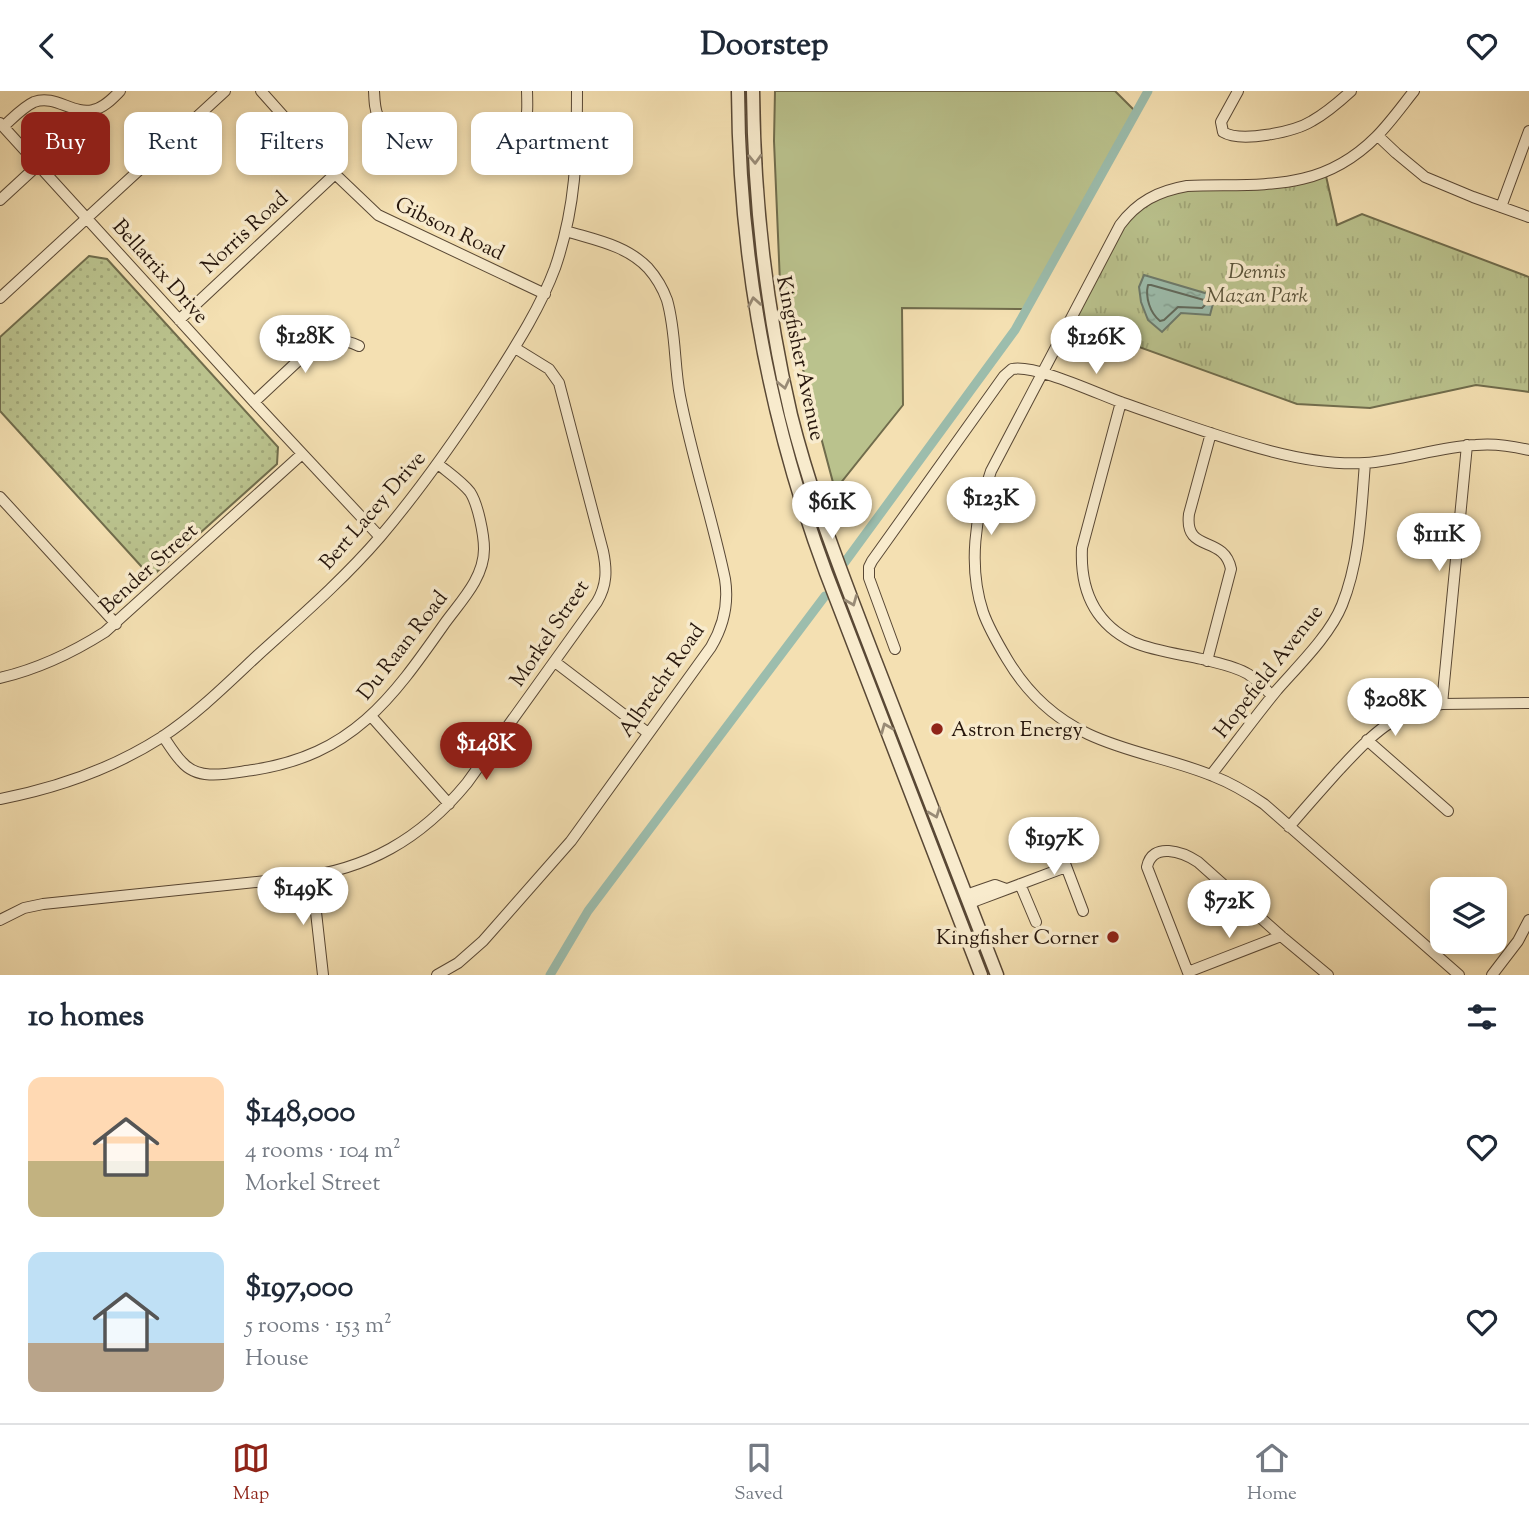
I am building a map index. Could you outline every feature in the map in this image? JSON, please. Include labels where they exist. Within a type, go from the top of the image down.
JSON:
[{"type":"street","points":[[2,125],[32,103],[54,101],[75,109],[93,111],[105,105],[120,91]]},
{"type":"street","points":[[0,298],[225,91]]},
{"type":"street","name":"Gibson Road","points":[[261,91],[280,112]]},
{"type":"street","points":[[374,91],[376,112]]},
{"type":"street","points":[[527,91],[527,112]]},
{"type":"street","name":"Bert Lacey Drive","points":[[0,799],[32,793],[77,779],[133,754],[163,736],[196,710],[329,590],[380,537],[438,464],[515,348],[545,294],[566,232],[576,179],[578,91]]},
{"type":"street","name":"Kingfisher Avenue","points":[[738,91],[749,271],[777,416],[810,530],[982,975]]},
{"type":"street","name":"Kingfisher Avenue","points":[[753,91],[755,171],[764,269],[772,324],[795,431],[841,573],[998,975]]},
{"type":"street","points":[[1238,91],[1221,122],[1223,132],[1231,135],[1261,135],[1306,125],[1351,91]]},
{"type":"street","points":[[1414,91],[1378,136],[1350,159],[1324,173],[1296,182],[1277,184],[1187,186],[1144,200],[1126,216],[991,471],[981,502],[976,534],[976,574],[982,609],[988,625],[1014,672],[1041,702],[1067,722],[1110,743],[1211,775],[1264,804],[1459,975]]},
{"type":"street","name":"Bellatrix Drive","points":[[2,125],[21,146]]},
{"type":"street","points":[[1501,207],[1529,131]]},
{"type":"street","points":[[1378,136],[1425,177],[1529,217]]},
{"type":"street","points":[[0,200],[27,175]]},
{"type":"street","name":"Bellatrix Drive","points":[[47,175],[380,537]]},
{"type":"street","name":"Norris Road","points":[[179,320],[334,175]]},
{"type":"street","name":"Gibson Road","points":[[336,175],[385,219],[545,294]]},
{"type":"street","name":"Albrecht Road","points":[[437,975],[458,963],[483,941],[578,831],[717,638],[727,605],[725,579],[680,399],[671,322],[662,289],[649,269],[630,254],[610,244],[566,232]]},
{"type":"street","points":[[254,402],[314,345],[334,339],[359,346]]},
{"type":"street","name":"Morkel Street","points":[[0,921],[34,905],[312,876],[344,869],[390,849],[424,827],[449,804],[555,662],[601,596],[605,583],[606,569],[559,383],[548,369],[515,348]]},
{"type":"street","points":[[895,649],[869,577],[869,567],[1009,371],[1016,367],[1043,373],[1211,433],[1307,459],[1333,463],[1365,463],[1467,446],[1498,445],[1529,450]]},
{"type":"street","points":[[1121,403],[1082,548],[1086,591],[1107,624],[1133,642],[1230,666],[1249,674],[1272,696]]},
{"type":"street","points":[[1207,660],[1231,569],[1222,551],[1194,538],[1188,528],[1189,514],[1211,433]]},
{"type":"street","points":[[1442,704],[1467,446]]},
{"type":"street","name":"Bender Street","points":[[0,678],[46,664],[93,640],[116,624],[302,454]]},
{"type":"street","name":"Hopefield Avenue","points":[[1211,775],[1326,632],[1341,607],[1353,572],[1365,463]]},
{"type":"street","name":"Du Raan Road","points":[[163,736],[181,762],[192,770],[204,774],[225,774],[281,765],[300,759],[335,743],[371,716],[424,654],[474,583],[483,562],[485,550],[475,501],[470,492],[438,464]]},
{"type":"street","points":[[0,497],[116,624]]},
{"type":"street","points":[[555,662],[648,733]]},
{"type":"street","points":[[1289,827],[1367,740],[1387,724],[1418,709],[1442,704],[1529,703]]},
{"type":"street","points":[[371,716],[449,804]]},
{"type":"street","points":[[1367,740],[1448,811]]},
{"type":"street","points":[[1053,832],[1083,911]]},
{"type":"street","points":[[1280,936],[1189,973],[1147,867],[1148,861],[1157,852],[1184,853],[1198,862],[1328,975]]},
{"type":"street","points":[[968,899],[995,885],[1006,889],[1066,867]]},
{"type":"street","points":[[312,876],[323,975]]},
{"type":"street","points":[[1020,884],[1036,922]]},
{"type":"street","points":[[1492,975],[1518,941],[1529,920]]},
{"type":"street","points":[[1518,941],[1529,947]]},
{"type":"green space","points":[[775,91],[1115,91],[1138,114],[1029,309],[902,308],[903,405],[835,490],[780,283],[774,141]]},
{"type":"green space","name":"Dennis Mazan Park","points":[[1326,176],[1337,225],[1362,214],[1529,277],[1529,392],[1476,385],[1370,408],[1297,404],[1067,321],[1119,220],[1147,199],[1184,187],[1292,182]]},
{"type":"green space","points":[[89,256],[107,259],[278,447],[277,464],[151,577],[0,411],[0,337]]},
{"type":"water","points":[[1144,275],[1215,296],[1210,315],[1181,313],[1162,332],[1148,320],[1141,302],[1139,287]]},
{"type":"waterway","points":[[845,562],[1015,330],[1148,91]]},
{"type":"waterway","points":[[550,975],[588,911],[825,596]]},
{"type":"place","name":"Astron Energy","points":[[937,729]]},
{"type":"place","name":"Kingfisher Corner","points":[[1113,937]]}]
